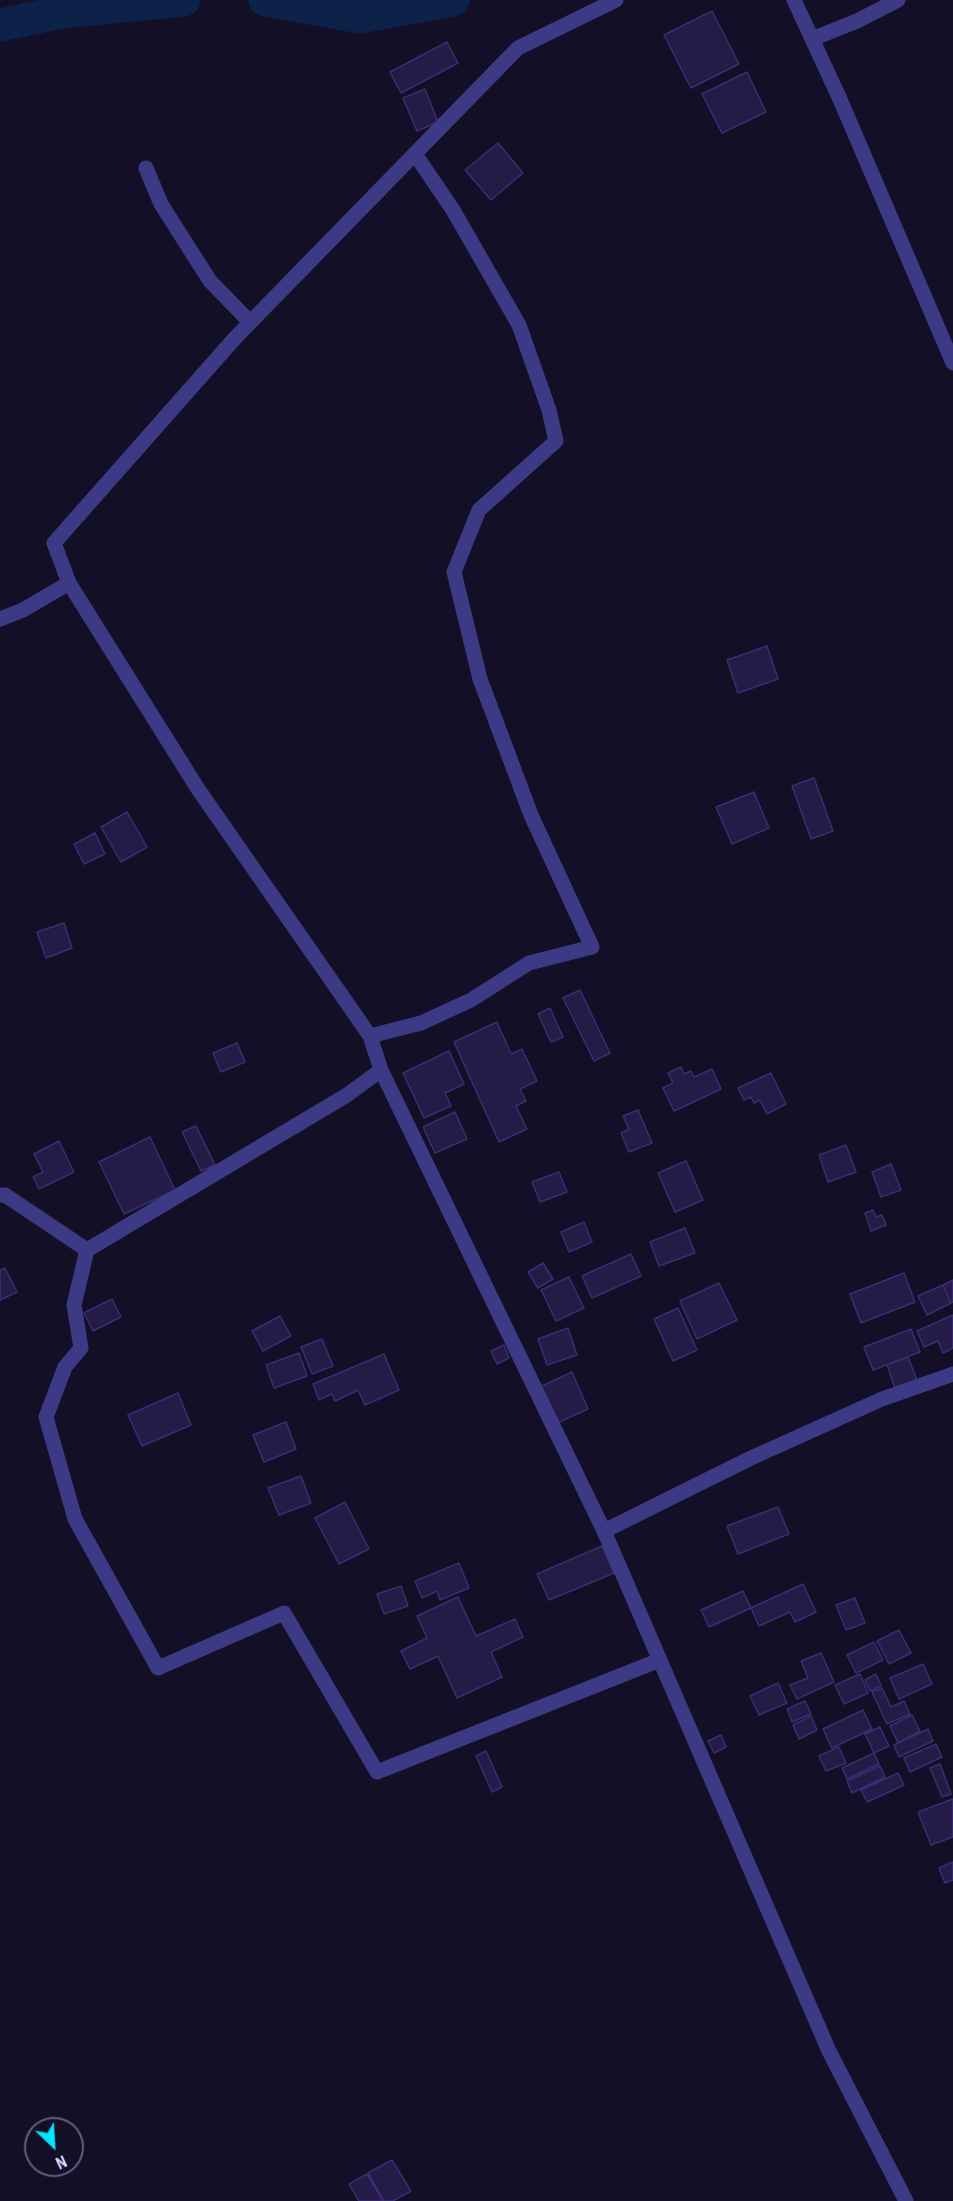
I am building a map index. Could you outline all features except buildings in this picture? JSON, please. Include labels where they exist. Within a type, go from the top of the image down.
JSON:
[{"type":"street","points":[[616,0],[518,48],[250,322],[54,543],[69,583],[198,789],[370,1036],[381,1070],[604,1531],[829,2051],[906,2201]]},
{"type":"street","points":[[794,0],[839,97],[953,363]]},
{"type":"street","points":[[812,39],[857,21],[898,0]]},
{"type":"street","points":[[370,1036],[421,1023],[471,1000],[529,963],[592,947],[531,815],[480,679],[454,572],[479,510],[556,441],[549,410],[519,325],[453,210],[415,154]]},
{"type":"street","points":[[146,168],[161,204],[210,281],[250,322]]},
{"type":"street","points":[[0,619],[69,583]]},
{"type":"street","points":[[381,1070],[347,1095],[87,1250],[74,1305],[81,1348],[64,1366],[46,1417],[75,1519],[158,1668],[284,1613],[377,1772],[660,1660]]},
{"type":"street","points":[[0,1195],[5,1195],[87,1250]]},
{"type":"street","points":[[604,1531],[751,1458],[882,1399],[953,1374]]},
{"type":"waterway","points":[[0,25],[61,12],[184,0]]},
{"type":"waterway","points":[[265,0],[360,17],[453,0]]}]
